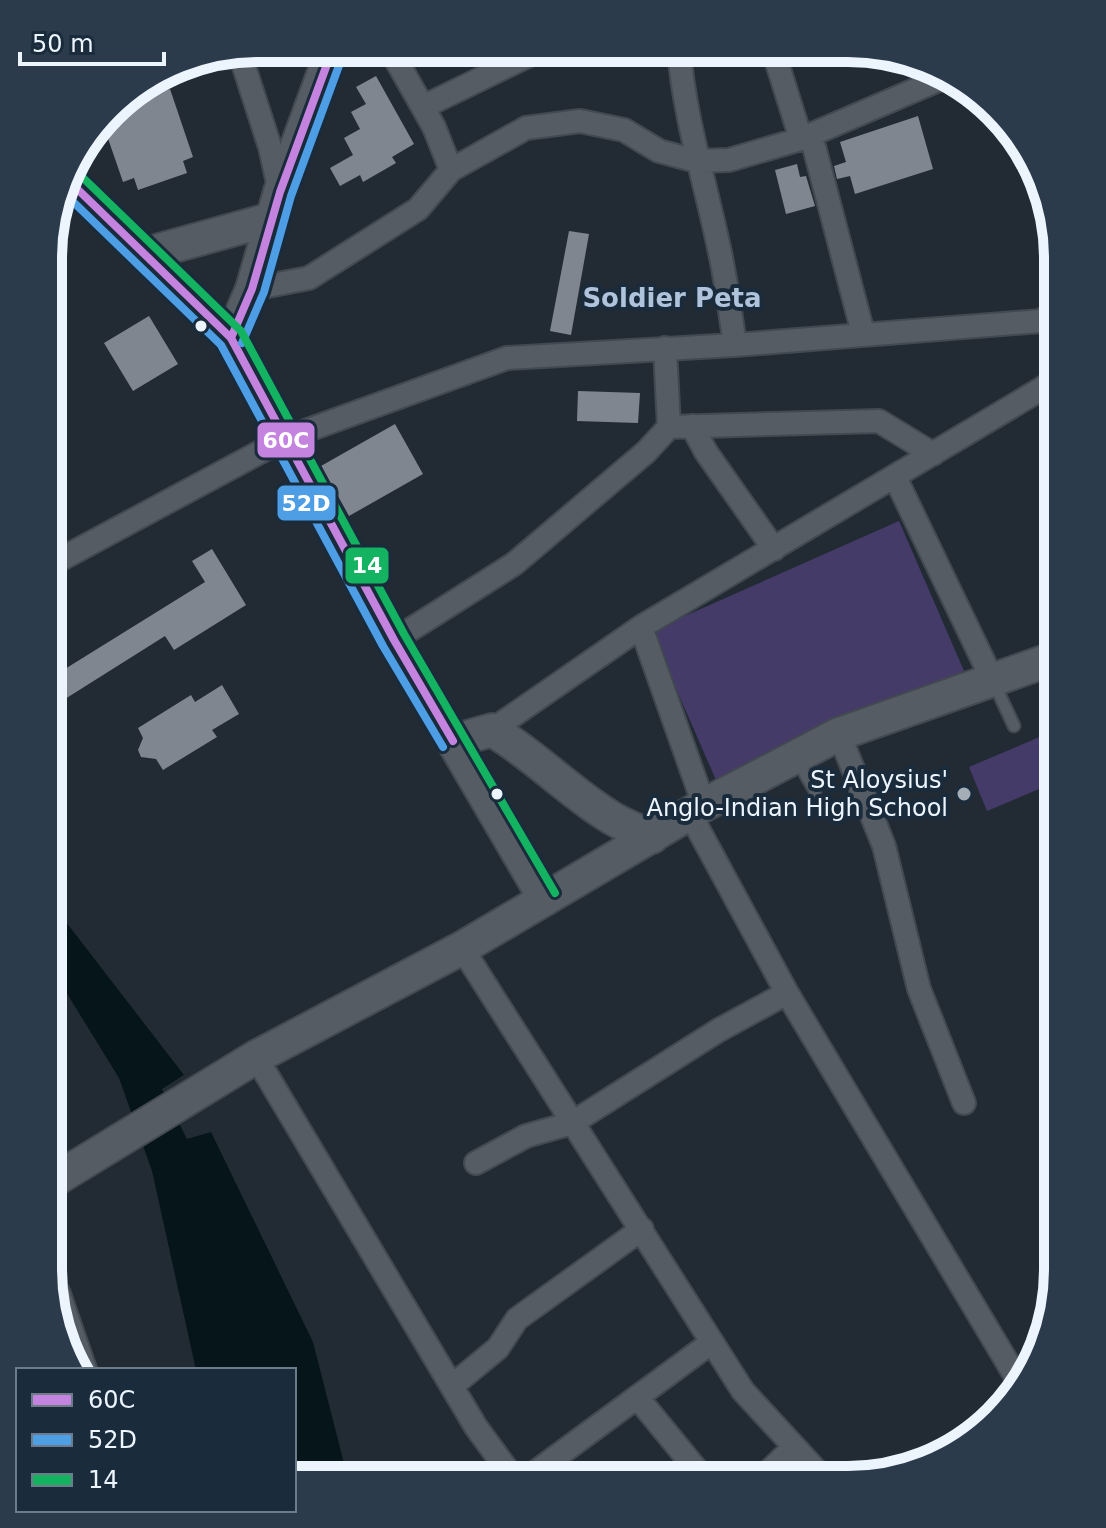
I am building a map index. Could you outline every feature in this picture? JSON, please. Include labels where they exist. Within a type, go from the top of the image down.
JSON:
[{"type":"main road","points":[[231,338],[252,289],[276,205],[328,62]]},
{"type":"main road","points":[[75,187],[231,338],[394,640],[545,899]]},
{"type":"main road","points":[[145,254],[276,205]]},
{"type":"main road","points":[[62,1175],[256,1057],[462,948],[697,810],[839,734],[1044,662]]},
{"type":"main road","points":[[453,741],[492,730],[517,745],[559,781],[609,817],[652,837]]},
{"type":"street","points":[[397,62],[423,107],[451,170]]},
{"type":"street","points":[[423,107],[515,62]]},
{"type":"street","points":[[680,62],[696,161],[719,248],[735,345]]},
{"type":"street","points":[[778,62],[806,137],[863,333]]},
{"type":"street","points":[[243,63],[270,147],[276,205]]},
{"type":"street","points":[[252,289],[309,278],[321,271],[418,209],[451,170],[526,128],[580,121],[624,130],[659,151],[696,161],[729,160],[806,137],[934,82]]},
{"type":"street","points":[[62,559],[286,438],[507,358],[735,345],[1044,319]]},
{"type":"street","points":[[665,348],[669,427]]},
{"type":"street","points":[[492,730],[641,627],[1044,387]]},
{"type":"street","points":[[394,640],[514,564],[646,452],[669,427],[879,421],[933,454]]},
{"type":"street","points":[[692,426],[706,452],[774,549]]},
{"type":"street","points":[[895,477],[992,679]]},
{"type":"street","points":[[641,627],[697,810],[787,993],[1014,1374]]},
{"type":"street","points":[[839,734],[884,846],[919,989],[964,1103]]},
{"type":"street","points":[[462,948],[743,1391],[811,1466]]},
{"type":"street","points":[[476,1163],[526,1136],[572,1123],[719,1030],[787,993]]},
{"type":"street","points":[[256,1057],[476,1427],[504,1466]]},
{"type":"street","points":[[452,1386],[498,1348],[517,1319],[642,1229]]},
{"type":"street","points":[[544,1466],[712,1342]]},
{"type":"street","points":[[637,1397],[694,1466]]},
{"type":"street","points":[[774,1466],[793,1448]]},
{"type":"lane","points":[[992,679],[1014,726]]},
{"type":"lane","points":[[796,757],[815,791]]},
{"type":"shaded area","points":[[899,521],[964,671],[716,780],[651,631]]},
{"type":"shaded area","points":[[1044,735],[1044,787],[987,811],[969,767]]},
{"type":"shaded area","points":[[62,917],[184,1075],[162,1089],[187,1139],[211,1132],[313,1342],[345,1466],[296,1466],[296,1368],[196,1368],[152,1171],[119,1078],[62,986]]},
{"type":"building","points":[[376,76],[414,144],[392,157],[396,163],[363,182],[360,175],[340,186],[330,168],[353,155],[344,138],[360,129],[351,112],[366,104],[356,87]]},
{"type":"building","points":[[170,89],[193,157],[183,161],[187,173],[138,190],[134,178],[123,182],[107,135],[149,95]]},
{"type":"building","points":[[918,116],[933,169],[855,194],[850,176],[837,179],[834,166],[846,162],[840,142]]},
{"type":"building","points":[[797,164],[800,177],[806,176],[815,206],[786,214],[775,170]]},
{"type":"building","points":[[569,231],[589,234],[571,335],[550,331]]},
{"type":"building","points":[[149,316],[178,364],[133,391],[104,343]]},
{"type":"building","points":[[578,391],[640,393],[638,423],[577,421]]},
{"type":"building","points":[[395,424],[423,474],[349,516],[321,466]]},
{"type":"building","points":[[212,549],[246,605],[174,650],[165,636],[65,699],[62,694],[62,671],[205,582],[192,561]]},
{"type":"building","points":[[222,685],[239,714],[212,730],[217,737],[163,770],[156,759],[141,757],[138,750],[143,738],[138,728],[191,695],[195,702]]},
{"type":"transit line","name":"60C","points":[[231,338],[252,289],[280,192],[328,62]]},
{"type":"transit line","name":"52D","points":[[242,343],[264,292],[291,196],[340,62]]},
{"type":"transit line","name":"14","points":[[81,175],[241,331],[404,634],[555,893]]},
{"type":"transit line","name":"60C","points":[[75,187],[231,338],[394,640],[453,741]]},
{"type":"transit line","name":"52D","points":[[71,200],[221,345],[383,646],[443,747]]},
{"type":"place","name":"St Aloysius' Anglo-Indian High School","points":[[964,794]]},
{"type":"district","name":"Soldier Peta","points":[[672,298]]}]
